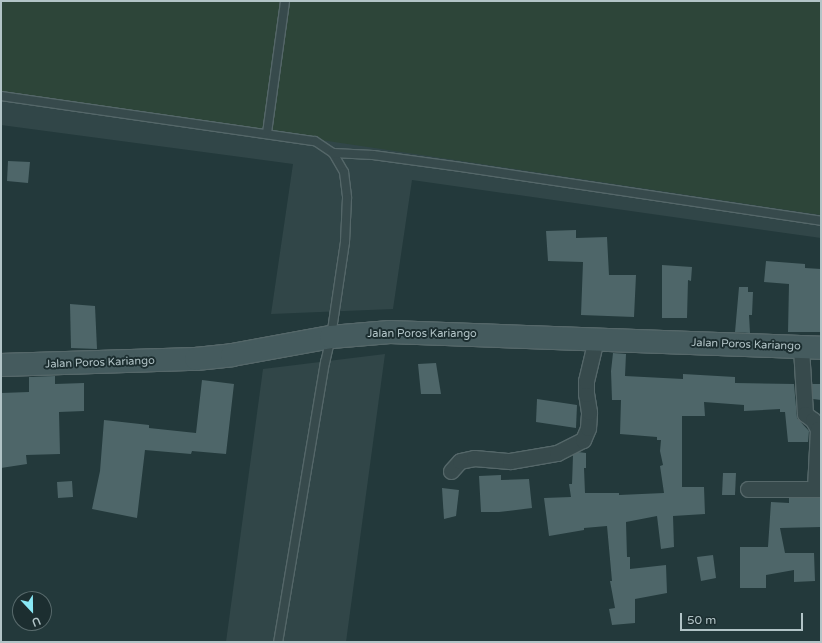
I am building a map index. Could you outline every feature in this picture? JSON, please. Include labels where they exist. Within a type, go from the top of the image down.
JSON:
[{"type":"main road","name":"Jalan Poros Kariango","points":[[1,365],[196,359],[232,355],[332,337],[390,332],[811,348]]},
{"type":"street","points":[[451,471],[460,461],[474,458],[510,461],[556,453],[582,440],[588,428],[589,412],[586,394],[586,381],[596,339]]},
{"type":"street","points":[[748,489],[818,489],[818,429],[813,420],[804,414],[811,348]]},
{"type":"lane","points":[[267,133],[285,1]]},
{"type":"lane","points":[[1,96],[315,141],[333,153],[344,172],[347,198],[345,242],[332,337],[325,362],[278,642]]},
{"type":"lane","points":[[333,153],[373,155],[461,167],[821,221]]},
{"type":"shaded area","points":[[1,1],[821,1],[821,238],[412,180],[393,309],[271,314],[293,164],[1,125]]},
{"type":"shaded area","points":[[385,354],[346,642],[226,642],[263,369]]},
{"type":"green space","points":[[1,1],[821,1],[821,215],[1,92]]},
{"type":"building","points":[[8,161],[30,162],[28,183],[7,181]]},
{"type":"building","points":[[576,230],[576,238],[607,237],[609,275],[636,275],[634,317],[581,315],[583,262],[548,261],[546,231]]},
{"type":"building","points":[[766,261],[805,264],[805,268],[821,269],[821,332],[788,332],[789,284],[764,282]]},
{"type":"building","points":[[662,265],[692,267],[691,281],[688,280],[687,318],[662,318]]},
{"type":"building","points":[[739,287],[748,287],[748,292],[753,292],[752,315],[749,315],[750,333],[735,332]]},
{"type":"building","points":[[70,304],[95,306],[97,349],[71,348]]},
{"type":"building","points":[[613,353],[626,354],[625,376],[683,379],[683,374],[735,377],[735,383],[794,384],[797,418],[809,431],[808,442],[788,442],[785,412],[780,412],[780,409],[744,411],[744,405],[704,402],[705,416],[682,416],[682,487],[704,487],[705,514],[673,516],[674,547],[661,549],[657,516],[626,522],[627,557],[630,557],[630,569],[666,565],[667,593],[635,599],[635,623],[612,625],[609,609],[615,608],[610,581],[612,581],[607,526],[584,528],[584,530],[549,536],[544,498],[571,497],[569,484],[572,484],[573,455],[578,452],[586,453],[586,468],[584,468],[585,493],[619,493],[619,495],[664,493],[660,466],[663,465],[660,451],[661,440],[657,440],[657,437],[620,434],[621,400],[612,400],[611,371]]},
{"type":"building","points":[[436,363],[441,394],[421,394],[418,364]]},
{"type":"building","points":[[55,376],[55,384],[84,383],[84,411],[59,412],[60,454],[26,455],[27,464],[1,468],[1,393],[29,392],[29,377]]},
{"type":"building","points":[[202,380],[234,384],[226,454],[192,451],[191,454],[145,450],[137,518],[92,509],[100,471],[104,420],[149,425],[149,428],[196,433]]},
{"type":"building","points":[[812,384],[821,384],[821,400],[813,399]]},
{"type":"building","points":[[537,399],[577,405],[576,428],[536,422]]},
{"type":"building","points":[[723,473],[736,473],[735,495],[722,495]]},
{"type":"building","points":[[501,475],[501,480],[529,479],[532,508],[499,512],[481,512],[479,476]]},
{"type":"building","points":[[72,481],[73,497],[58,498],[57,482]]},
{"type":"building","points":[[442,488],[459,490],[456,516],[444,519]]},
{"type":"building","points":[[789,498],[821,498],[821,527],[780,528],[785,553],[814,553],[815,581],[794,582],[794,570],[766,575],[766,588],[740,588],[740,547],[768,547],[771,502],[789,503]]},
{"type":"building","points":[[713,555],[716,578],[701,581],[697,557]]}]
